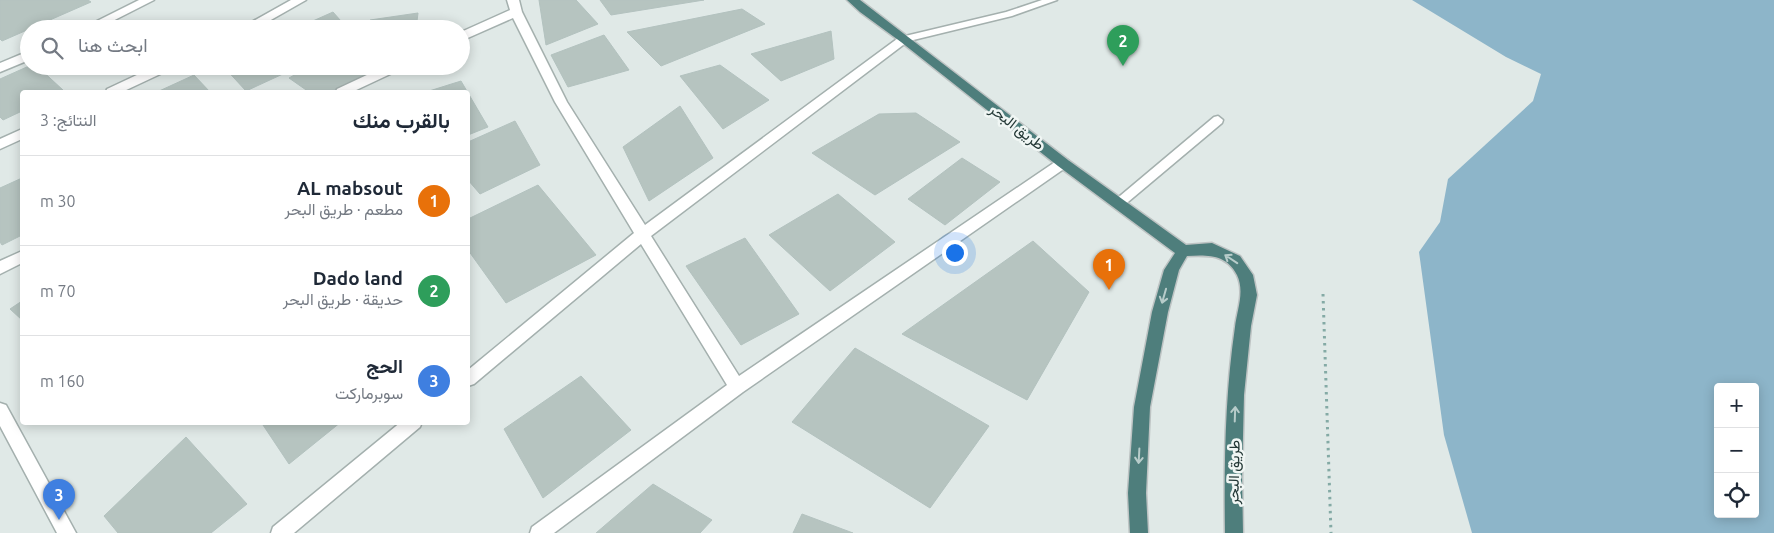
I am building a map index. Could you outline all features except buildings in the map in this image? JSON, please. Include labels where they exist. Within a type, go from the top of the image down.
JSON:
[{"type":"highway","name":"طريق البحر","points":[[853,0],[1063,163],[1183,251],[1212,249],[1235,260],[1245,275],[1249,295],[1243,326],[1236,395],[1233,478],[1234,533]]},
{"type":"highway","points":[[1139,533],[1137,493],[1142,407],[1160,312],[1172,270],[1183,251]]},
{"type":"street","points":[[106,20],[148,0]]},
{"type":"street","points":[[262,20],[300,0]]},
{"type":"street","points":[[470,32],[514,6],[561,102],[738,388]]},
{"type":"street","points":[[470,377],[642,235],[905,39]]},
{"type":"street","points":[[0,68],[20,59]]},
{"type":"street","points":[[116,90],[148,75]]},
{"type":"street","points":[[346,90],[378,75]]},
{"type":"street","points":[[0,144],[20,135]]},
{"type":"street","points":[[539,533],[738,388],[1063,163]]},
{"type":"street","points":[[0,268],[20,258]]},
{"type":"street","points":[[0,410],[66,533]]},
{"type":"street","points":[[280,533],[410,425]]},
{"type":"lane","points":[[905,39],[1008,14],[1052,0]]},
{"type":"lane","points":[[1118,204],[1218,120]]},
{"type":"path","points":[[1323,294],[1331,533]]},
{"type":"water","points":[[1412,0],[1774,0],[1774,533],[1472,533],[1444,435],[1419,252],[1440,222],[1448,179],[1533,101],[1541,74],[1506,57]]},
{"type":"place","name":"Dado land","points":[[1123,66]]},
{"type":"place","name":"AL mabsout","points":[[1109,290]]},
{"type":"place","name":"الحج","points":[[59,520]]}]
